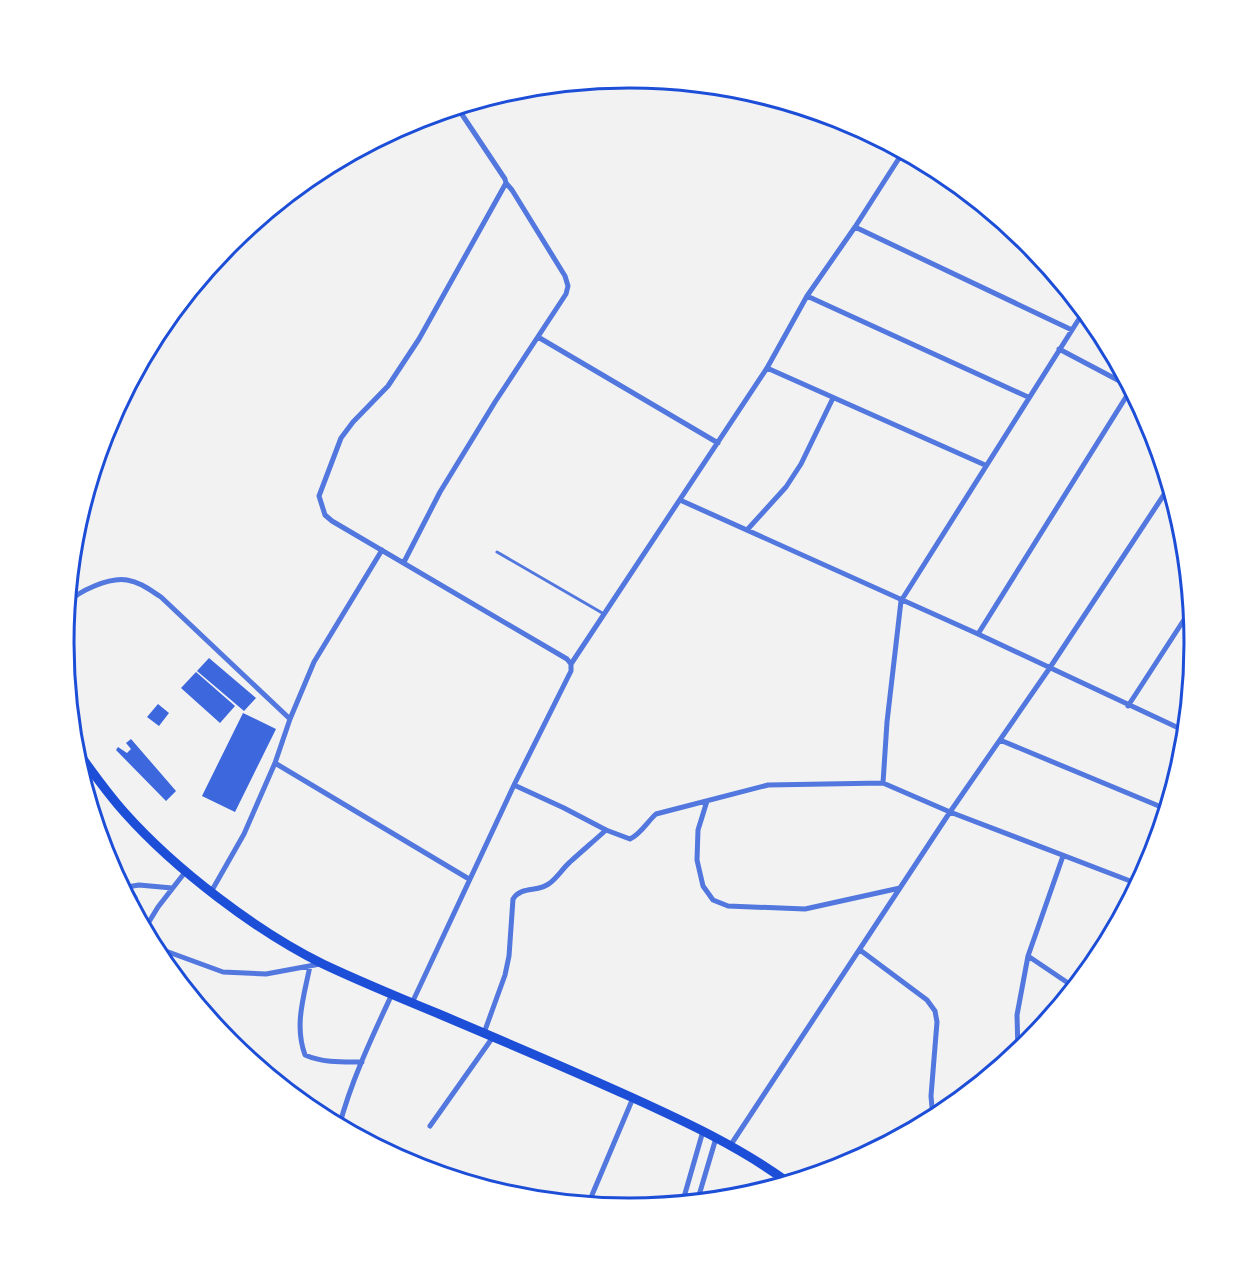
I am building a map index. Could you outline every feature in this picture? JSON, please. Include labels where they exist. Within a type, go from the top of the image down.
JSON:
[{"type":"main road","points":[[87,764],[126,814],[186,871],[211,892],[279,938],[322,963],[703,1130],[780,1178]]},
{"type":"street","points":[[404,562],[440,492],[566,294],[568,286],[559,266],[512,190],[461,114]]},
{"type":"street","points":[[412,1003],[514,785],[571,671],[571,664],[767,368],[807,296],[855,227],[898,159]]},
{"type":"street","points":[[506,183],[419,339],[388,386],[370,408],[353,422],[341,438],[319,496],[325,515],[332,521],[567,659],[571,664]]},
{"type":"street","points":[[855,227],[1072,330]]},
{"type":"street","points":[[807,296],[1028,397]]},
{"type":"street","points":[[883,783],[887,722],[902,601],[985,465],[1079,319]]},
{"type":"street","points":[[538,337],[718,443]]},
{"type":"street","points":[[1059,350],[1117,381]]},
{"type":"street","points":[[767,368],[985,465]]},
{"type":"street","points":[[978,634],[1125,396]]},
{"type":"street","points":[[747,530],[786,487],[801,464],[833,398]]},
{"type":"street","points":[[730,1146],[1164,495]]},
{"type":"street","points":[[680,501],[978,634],[1177,728]]},
{"type":"street","points":[[211,892],[244,834],[315,662],[382,550]]},
{"type":"street","points":[[76,595],[97,585],[125,579],[143,585],[161,597],[290,719]]},
{"type":"street","points":[[1128,706],[1183,622]]},
{"type":"street","points":[[1000,740],[1159,806]]},
{"type":"street","points":[[275,763],[469,879]]},
{"type":"street","points":[[514,785],[606,830],[630,839],[640,832],[647,821],[656,814],[768,785],[883,783],[950,813],[1130,881]]},
{"type":"street","points":[[707,801],[698,830],[697,860],[703,886],[713,900],[728,906],[805,909],[900,888]]},
{"type":"street","points":[[430,1126],[488,1035],[509,956],[513,899],[517,893],[536,890],[549,884],[606,830]]},
{"type":"street","points":[[1018,1039],[1017,1015],[1028,956],[1063,856]]},
{"type":"street","points":[[149,923],[186,871]]},
{"type":"street","points":[[130,887],[140,885],[172,888]]},
{"type":"street","points":[[860,950],[927,1000],[936,1011],[932,1108]]},
{"type":"street","points":[[167,951],[223,972],[266,974],[322,963]]},
{"type":"street","points":[[1028,956],[1068,983]]},
{"type":"street","points":[[310,966],[299,1026],[300,1041],[305,1055],[332,1062],[362,1062]]},
{"type":"street","points":[[341,1118],[362,1062],[392,994]]},
{"type":"street","points":[[592,1195],[633,1098]]},
{"type":"street","points":[[684,1195],[703,1130]]},
{"type":"street","points":[[699,1194],[716,1137]]},
{"type":"lane","points":[[497,552],[604,614]]},
{"type":"building","points":[[209,658],[256,698],[244,711],[197,671]]},
{"type":"building","points":[[196,672],[235,706],[220,723],[181,688]]},
{"type":"building","points":[[158,704],[169,713],[159,726],[147,717]]},
{"type":"building","points":[[243,713],[276,729],[235,812],[202,796]]},
{"type":"building","points":[[131,739],[176,791],[166,801],[116,750],[118,747],[127,753],[131,749],[126,743]]}]
